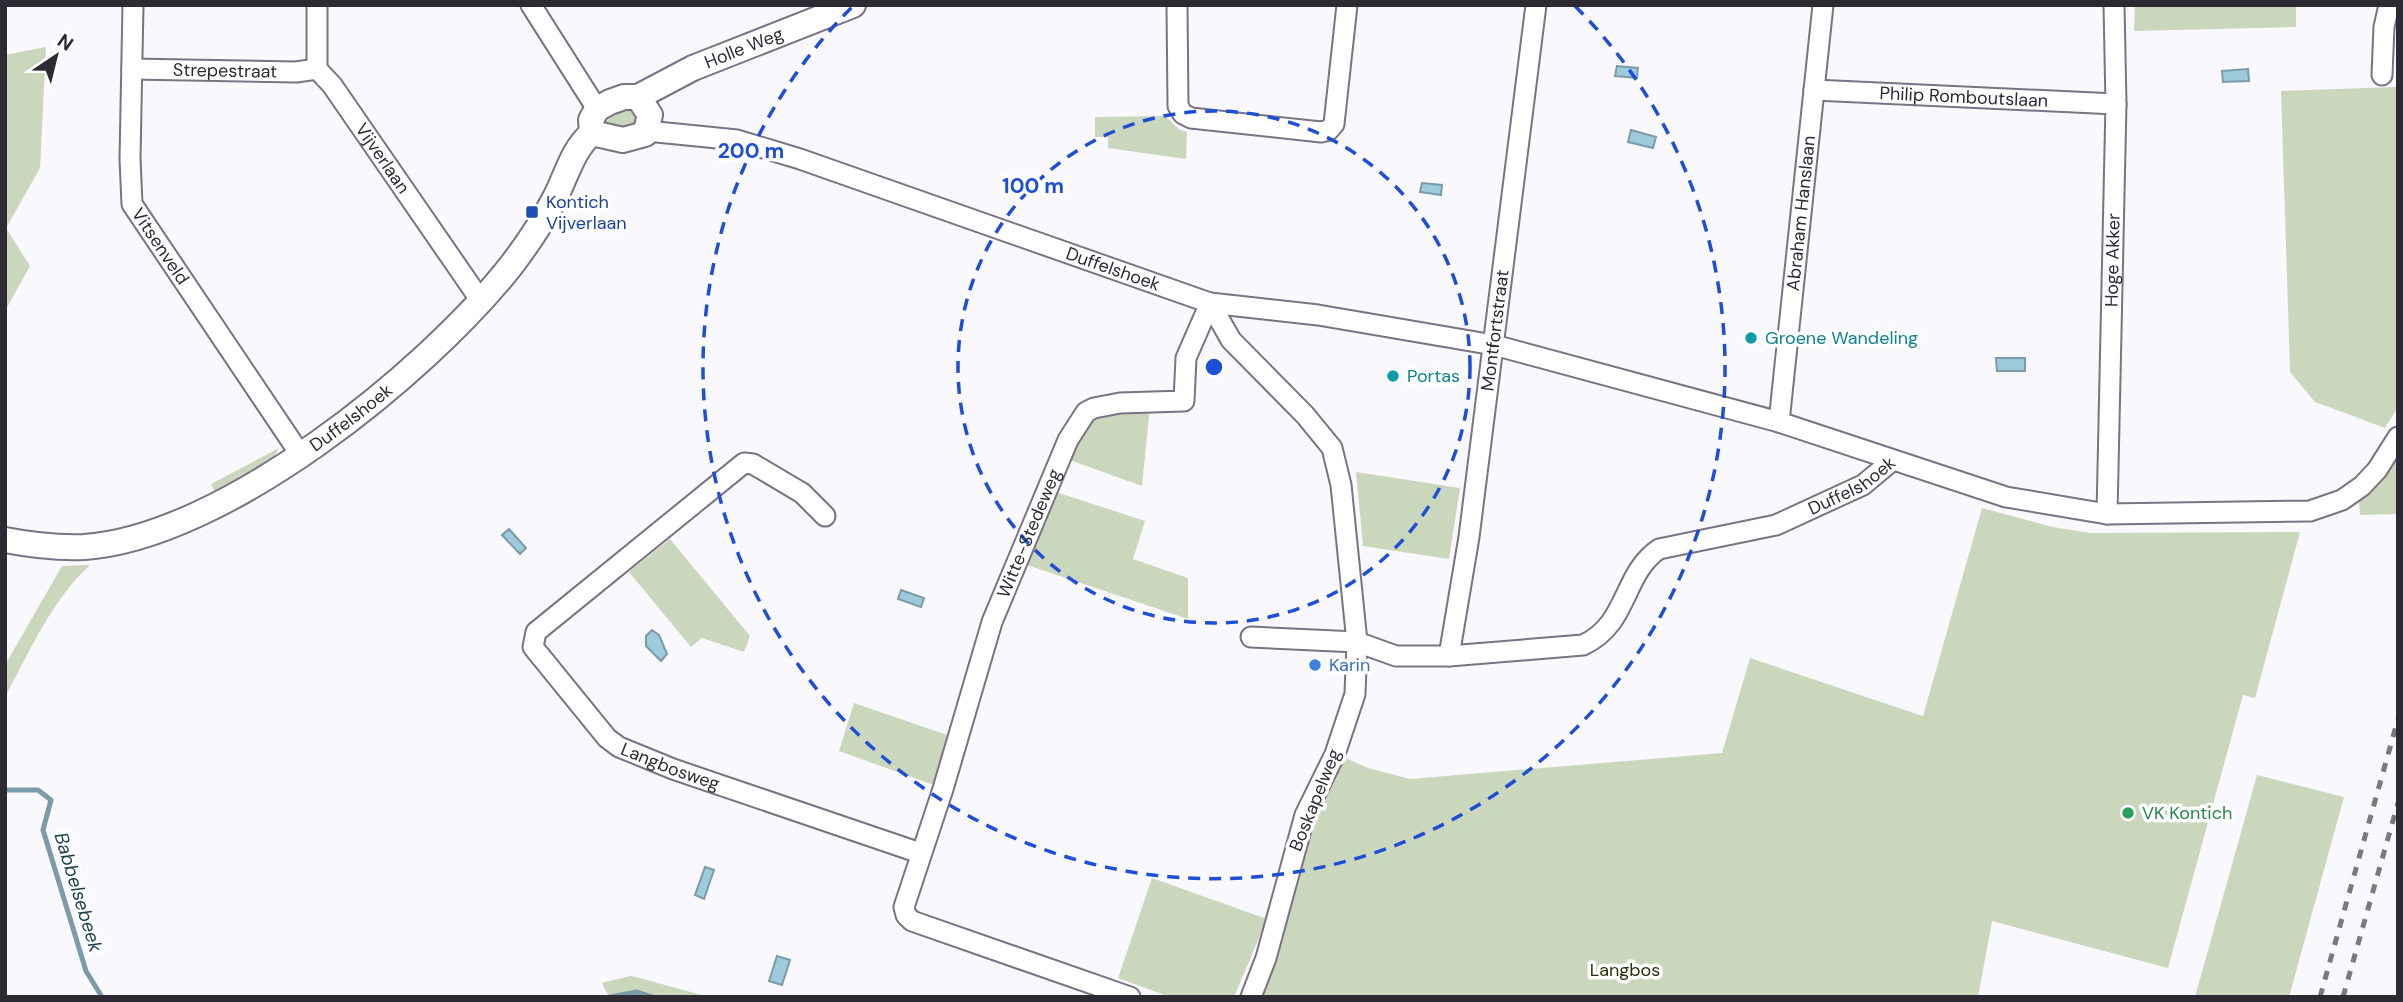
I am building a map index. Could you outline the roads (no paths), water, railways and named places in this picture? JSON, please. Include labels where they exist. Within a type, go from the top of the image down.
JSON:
[{"type":"street","name":"Vitsenveld","points":[[133,5],[132,204],[300,454]]},
{"type":"street","points":[[317,5],[317,69]]},
{"type":"street","points":[[531,5],[595,121],[624,97],[638,97],[650,115],[647,131]]},
{"type":"street","name":"Holle Weg","points":[[638,97],[693,68],[853,5]]},
{"type":"street","points":[[1177,5],[1178,106],[1183,114],[1191,118],[1321,132],[1329,130],[1334,124],[1347,5]]},
{"type":"street","name":"Montfortstraat","points":[[1449,656],[1469,537],[1536,5]]},
{"type":"street","name":"Abraham Hanslaan","points":[[1779,422],[1823,5]]},
{"type":"street","name":"Hoge Akker","points":[[2107,514],[2116,104],[2114,5]]},
{"type":"street","points":[[2382,75],[2384,27],[2389,5]]},
{"type":"street","name":"Strepestraat","points":[[132,69],[296,72],[317,69]]},
{"type":"street","name":"Vijverlaan","points":[[317,69],[332,85],[481,301]]},
{"type":"street","name":"Philip Romboutslaan","points":[[1814,90],[2116,104]]},
{"type":"street","name":"Duffelshoek","points":[[5,540],[46,546],[85,547],[169,527],[226,499],[300,454],[416,364],[481,301],[536,230],[595,121],[622,140],[640,136],[647,131],[737,140],[800,159],[1210,303]]},
{"type":"street","points":[[1210,303],[1318,315],[1494,345],[1779,422],[1893,460]]},
{"type":"street","points":[[1210,303],[1231,340],[1305,415],[1332,448],[1342,485],[1357,642]]},
{"type":"street","name":"Witte-Stedeweg","points":[[920,853],[943,789],[992,622],[1068,440],[1086,412],[1094,408],[1121,403],[1184,401],[1186,358],[1210,303]]},
{"type":"street","name":"Duffelshoek","points":[[1251,637],[1357,642],[1396,656],[1449,656],[1583,646],[1601,637],[1616,618],[1644,559],[1659,549],[1776,525],[1863,485],[1893,460],[2006,497],[2107,514],[2310,511],[2352,493],[2370,478],[2398,438]]},
{"type":"street","name":"Langbosweg","points":[[825,516],[802,494],[757,466],[748,462],[739,465],[536,632],[533,647],[607,738],[619,747],[673,769],[920,853]]},
{"type":"street","name":"Boskapelweg","points":[[1251,997],[1266,958],[1305,815],[1335,754],[1354,694],[1357,642]]},
{"type":"street","points":[[920,853],[904,908],[912,921],[1130,997]]},
{"type":"water","points":[[1617,66],[1638,68],[1637,78],[1615,76]]},
{"type":"water","points":[[2248,69],[2249,81],[2223,82],[2222,71]]},
{"type":"water","points":[[1631,130],[1656,137],[1653,148],[1628,142]]},
{"type":"water","points":[[1422,183],[1442,185],[1441,195],[1420,192]]},
{"type":"water","points":[[1996,358],[2025,358],[2025,371],[1997,371]]},
{"type":"water","points":[[509,529],[526,548],[520,554],[502,535]]},
{"type":"water","points":[[901,590],[924,598],[921,607],[898,599]]},
{"type":"water","points":[[652,630],[659,635],[667,654],[661,661],[646,646],[646,636]]},
{"type":"water","points":[[705,867],[714,870],[704,899],[695,895]]},
{"type":"water","points":[[777,956],[790,960],[782,985],[769,981]]},
{"type":"waterway","name":"Babbelsebeek","points":[[5,790],[38,790],[51,800],[43,830],[86,971],[102,997]]},
{"type":"waterway","name":"Babbelsebeek","points":[[611,997],[636,992],[652,997]]},
{"type":"railway","points":[[2320,997],[2398,719]]},
{"type":"railway","points":[[2343,997],[2398,803]]},
{"type":"place","name":"Kontich Vijverlaan","points":[[532,212]]},
{"type":"place","name":"Groene Wandeling","points":[[1751,338]]},
{"type":"place","name":"Portas","points":[[1393,376]]},
{"type":"place","name":"Karin","points":[[1315,665]]},
{"type":"place","name":"VK Kontich","points":[[2128,813]]},
{"type":"park label","name":"Langbos","points":[[1625,970]]}]
